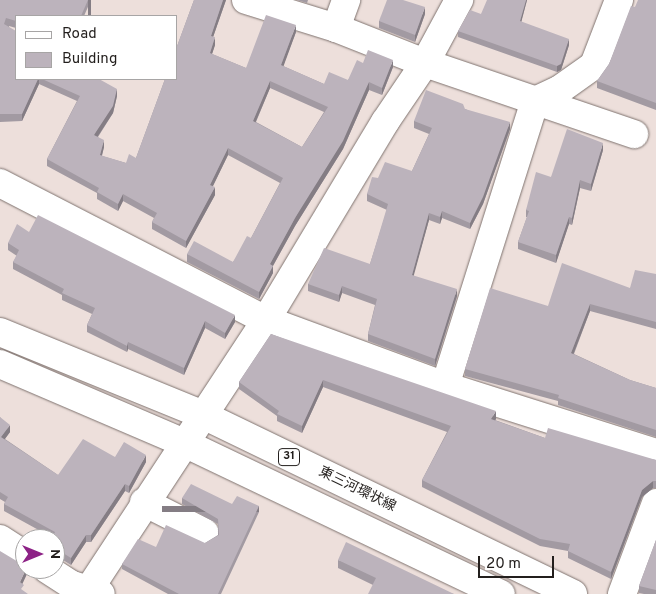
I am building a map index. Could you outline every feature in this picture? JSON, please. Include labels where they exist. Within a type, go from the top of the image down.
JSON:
[{"type":"street","points":[[246,0],[336,28],[425,63],[634,134]]},
{"type":"street","points":[[336,28],[346,0]]},
{"type":"street","points":[[63,579],[72,585],[92,592],[144,502],[266,320],[385,122],[425,63],[460,0]]},
{"type":"street","points":[[445,386],[535,101],[559,90],[594,65],[619,0]]},
{"type":"street","points":[[0,183],[266,320],[445,386],[656,453]]},
{"type":"street","name":"東三河環状線","points":[[0,332],[203,415],[573,594]]},
{"type":"street","name":"31","points":[[0,364],[184,443],[502,594]]},
{"type":"street","points":[[144,502],[205,534]]},
{"type":"street","points":[[622,594],[656,503]]},
{"type":"street","points":[[0,539],[15,549]]},
{"type":"building","points":[[0,0],[88,0],[81,15],[15,15],[15,21],[6,18],[4,24],[15,30],[15,80],[38,80],[22,114],[0,114]]},
{"type":"building","points":[[194,0],[223,0],[211,36],[215,37],[210,53],[246,68],[266,15],[296,25],[281,65],[324,84],[329,72],[348,80],[357,60],[363,63],[368,50],[393,60],[382,88],[369,82],[343,141],[295,218],[270,264],[273,266],[259,292],[187,254],[194,241],[233,262],[247,236],[251,238],[283,178],[228,148],[210,185],[215,187],[186,241],[152,222],[157,213],[123,194],[118,204],[97,192],[99,188],[47,159],[80,96],[44,80],[101,80],[117,89],[113,106],[94,135],[104,140],[100,155],[126,163],[129,154],[136,158],[165,80],[178,80],[178,44]],"holes":[[[270,81],[328,107],[302,147],[253,121]]]},
{"type":"building","points":[[387,0],[403,0],[425,7],[415,35],[379,21]]},
{"type":"building","points":[[487,0],[526,0],[520,21],[569,39],[561,64],[557,66],[458,31],[470,10],[481,14]]},
{"type":"building","points":[[638,0],[656,0],[656,103],[597,81],[609,64],[631,6],[635,7]]},
{"type":"building","points":[[426,90],[463,104],[465,109],[510,122],[483,197],[470,223],[442,211],[440,217],[429,213],[412,275],[457,289],[435,359],[368,334],[377,299],[342,286],[339,295],[308,284],[324,248],[370,264],[388,204],[367,194],[372,177],[378,178],[385,162],[412,171],[432,128],[414,121]]},
{"type":"building","points":[[567,129],[603,143],[591,184],[580,180],[572,218],[569,217],[556,255],[518,242],[529,211],[526,210],[536,172],[551,177]]},
{"type":"building","points":[[38,215],[235,315],[225,333],[205,321],[184,368],[128,342],[127,346],[87,325],[95,308],[62,293],[64,289],[13,262],[19,250],[8,243],[17,224],[29,232]]},
{"type":"building","points":[[562,263],[630,288],[635,270],[656,274],[656,322],[590,304],[571,353],[630,380],[656,388],[656,430],[558,398],[559,395],[465,369],[490,288],[548,306]]},
{"type":"building","points":[[271,334],[496,411],[491,419],[545,438],[548,428],[656,460],[656,481],[653,481],[642,490],[611,572],[568,551],[570,544],[540,539],[422,480],[451,426],[323,380],[302,426],[277,414],[279,411],[239,382]]},
{"type":"building","points":[[0,417],[10,425],[1,437],[58,475],[83,439],[115,457],[124,442],[146,455],[129,486],[125,484],[91,535],[86,535],[71,558],[65,554],[65,529],[50,529],[4,504],[8,497],[0,492]]},
{"type":"building","points":[[191,484],[232,504],[237,496],[259,506],[218,594],[179,594],[122,564],[138,539],[156,547],[166,525],[205,543],[219,535],[218,519],[182,498]]},
{"type":"building","points":[[656,540],[656,590],[639,586]]},
{"type":"building","points":[[346,542],[454,594],[368,594],[376,578],[338,560]]},
{"type":"building","points":[[0,551],[15,560],[15,579],[21,579],[20,582],[24,585],[21,589],[28,594],[0,594]]}]
